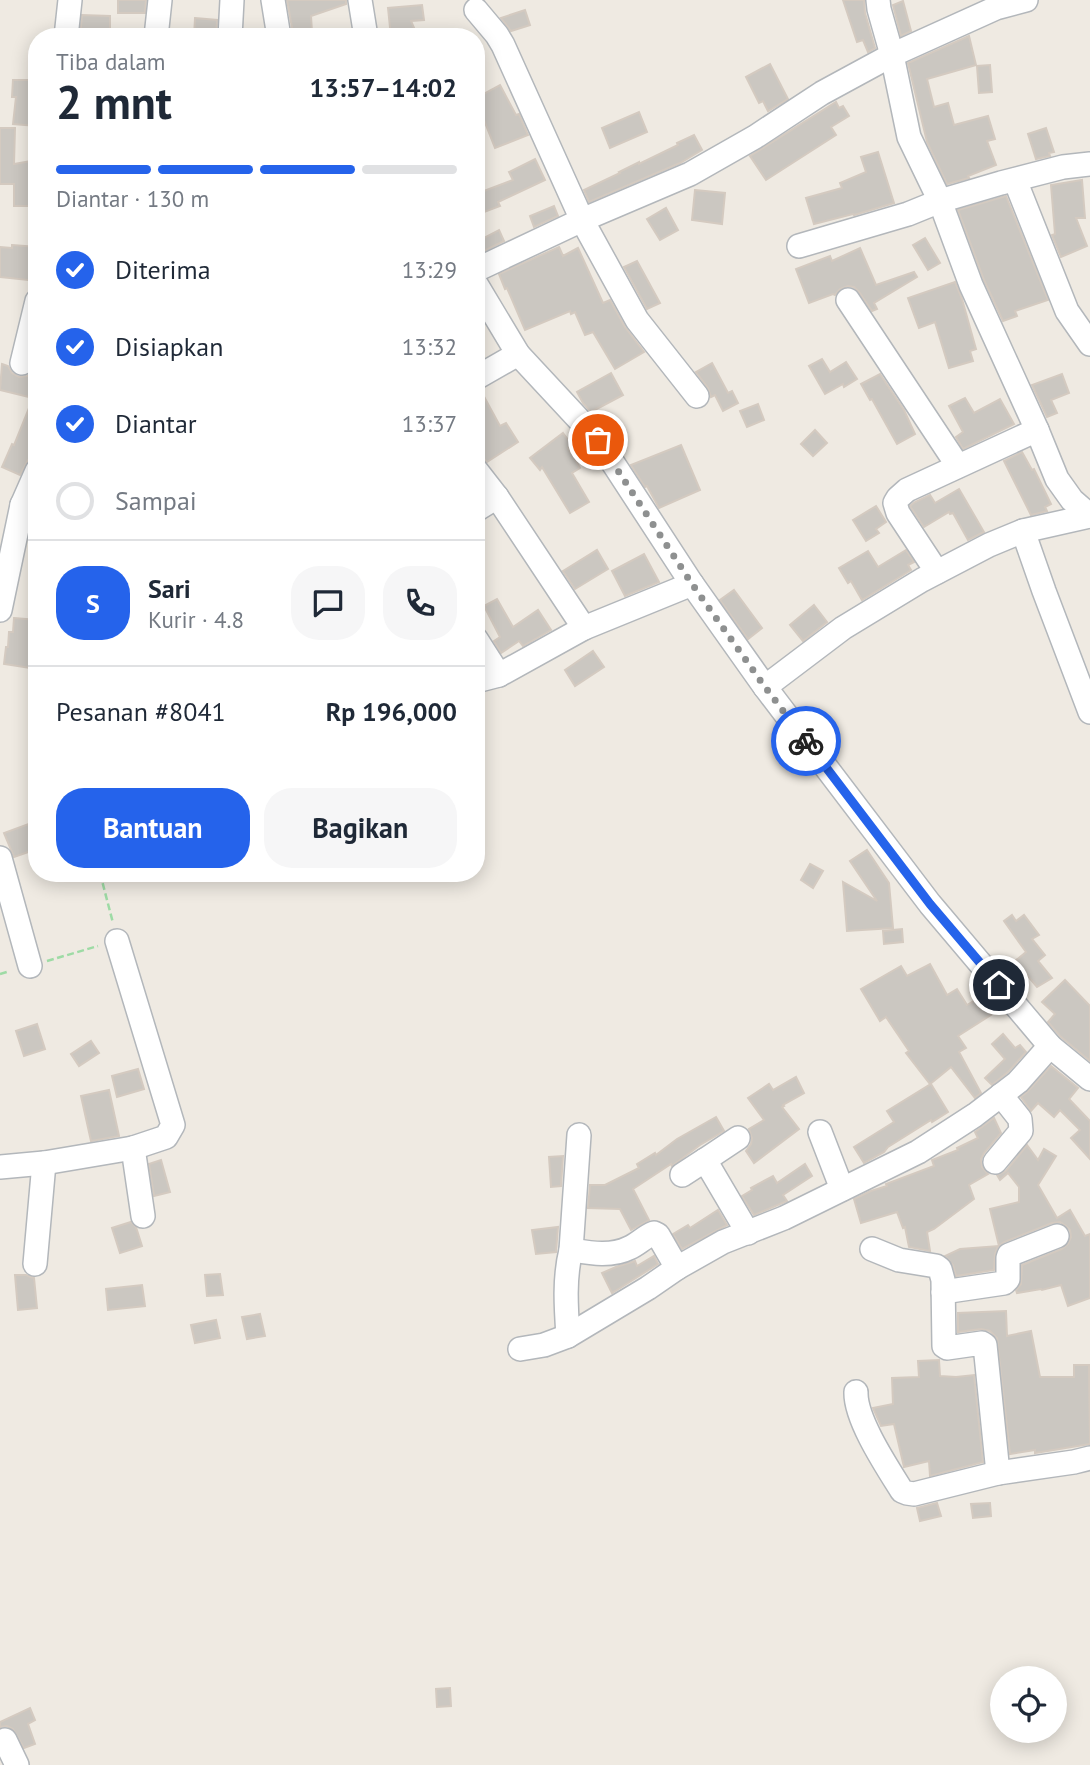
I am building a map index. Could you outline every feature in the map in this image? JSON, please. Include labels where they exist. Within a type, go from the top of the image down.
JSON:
[{"type":"street","points":[[67,28],[70,0]]},
{"type":"street","points":[[157,28],[160,0]]},
{"type":"street","points":[[230,28],[232,0]]},
{"type":"street","points":[[273,0],[278,28]]},
{"type":"street","points":[[360,0],[365,28]]},
{"type":"street","points":[[878,0],[909,137],[940,201],[971,285],[1057,479],[1063,489],[1090,516]]},
{"type":"street","points":[[485,266],[582,220],[690,174],[822,93],[892,55],[996,8],[1026,0]]},
{"type":"street","points":[[476,10],[503,45],[582,220],[637,320],[697,396]]},
{"type":"street","points":[[799,246],[908,214],[940,201],[1063,167],[1090,164]]},
{"type":"street","points":[[1015,180],[1067,311],[1090,344]]},
{"type":"street","points":[[485,299],[518,354],[598,440],[692,584],[765,687],[930,904],[1050,1046],[1090,1079]]},
{"type":"street","points":[[848,300],[958,466]]},
{"type":"street","points":[[22,363],[28,338]]},
{"type":"street","points":[[485,373],[518,354]]},
{"type":"street","points":[[937,572],[898,513],[895,503],[898,498],[958,466],[1037,430]]},
{"type":"street","points":[[485,482],[584,628]]},
{"type":"street","points":[[485,504],[497,497]]},
{"type":"street","points":[[0,610],[28,511]]},
{"type":"street","points":[[765,687],[843,628],[937,572],[1023,531],[1090,516]]},
{"type":"street","points":[[1023,531],[1090,712]]},
{"type":"street","points":[[485,679],[499,675],[584,628],[692,584]]},
{"type":"street","points":[[485,653],[499,675]]},
{"type":"street","points":[[0,858],[30,966]]},
{"type":"street","points":[[0,1167],[44,1163],[132,1148],[166,1137],[173,1125],[117,941]]},
{"type":"street","points":[[520,1349],[544,1345],[568,1336],[723,1242],[784,1218],[918,1152],[975,1115],[1018,1082],[1050,1046]]},
{"type":"street","points":[[995,1161],[1021,1131],[1020,1118],[1001,1095]]},
{"type":"street","points":[[820,1132],[842,1189]]},
{"type":"street","points":[[568,1336],[567,1265],[571,1250],[579,1135]]},
{"type":"street","points":[[682,1175],[738,1138]]},
{"type":"street","points":[[132,1148],[143,1216]]},
{"type":"street","points":[[705,1160],[748,1233]]},
{"type":"street","points":[[35,1264],[44,1163]]},
{"type":"street","points":[[571,1250],[591,1253],[619,1252],[654,1233],[658,1235],[677,1268]]},
{"type":"street","points":[[943,1292],[1004,1283],[1008,1279],[1009,1255],[1057,1236]]},
{"type":"street","points":[[872,1248],[899,1260],[940,1269],[945,1347],[982,1343],[986,1346],[998,1473]]},
{"type":"street","points":[[856,1392],[861,1416],[902,1491],[907,1493],[914,1494],[998,1473],[1090,1458]]},
{"type":"street","points":[[5,1740],[17,1765]]},
{"type":"path","points":[[0,974],[117,941],[102,882]]},
{"type":"building","points":[[118,0],[146,0],[145,13],[118,13]]},
{"type":"building","points":[[287,0],[346,0],[346,4],[311,16],[312,28],[292,28]]},
{"type":"building","points":[[843,0],[864,0],[875,48],[868,52],[863,40],[857,42]]},
{"type":"building","points":[[903,1],[911,31],[901,36],[893,5]]},
{"type":"building","points":[[422,5],[424,20],[411,21],[414,28],[390,28],[388,8]]},
{"type":"building","points":[[525,10],[530,25],[511,31],[501,18]]},
{"type":"building","points":[[82,15],[110,16],[110,28],[81,28]]},
{"type":"building","points":[[195,18],[217,20],[217,28],[194,28]]},
{"type":"building","points":[[969,36],[976,65],[927,79],[934,107],[948,103],[954,125],[988,116],[995,139],[987,141],[996,165],[968,176],[969,178],[947,184],[927,142],[908,63]]},
{"type":"building","points":[[770,64],[788,99],[768,111],[763,101],[759,103],[746,77]]},
{"type":"building","points":[[990,65],[992,92],[979,93],[977,66]]},
{"type":"building","points":[[13,80],[28,80],[28,125],[13,124],[16,97],[12,97]]},
{"type":"building","points":[[500,85],[516,115],[519,114],[528,135],[495,148],[485,123],[485,93]]},
{"type":"building","points":[[836,102],[839,108],[843,106],[849,116],[831,127],[836,135],[766,180],[750,156]]},
{"type":"building","points":[[639,112],[647,132],[610,148],[602,128]]},
{"type":"building","points":[[0,128],[15,128],[14,164],[28,162],[28,206],[14,206],[14,184],[0,184]]},
{"type":"building","points":[[1046,128],[1054,152],[1049,153],[1050,156],[1036,159],[1028,134]]},
{"type":"building","points":[[694,135],[702,150],[680,163],[589,202],[584,190]]},
{"type":"building","points":[[878,152],[894,203],[814,224],[806,198],[842,188],[840,183],[866,172],[861,157]]},
{"type":"building","points":[[535,159],[545,180],[498,202],[500,206],[485,212],[485,191],[513,180],[509,172]]},
{"type":"building","points":[[1082,180],[1085,218],[1076,218],[1087,246],[1061,257],[1052,235],[1055,234],[1051,185]]},
{"type":"building","points":[[695,190],[725,193],[722,224],[692,220]]},
{"type":"building","points":[[1006,196],[1048,300],[1015,311],[1017,316],[1003,321],[984,280],[958,210]]},
{"type":"building","points":[[554,206],[558,216],[534,227],[530,216]]},
{"type":"building","points":[[666,208],[678,230],[660,240],[647,219]]},
{"type":"building","points":[[499,230],[504,241],[485,250],[485,237]]},
{"type":"building","points":[[925,238],[940,263],[928,270],[913,245]]},
{"type":"building","points":[[12,245],[28,246],[28,280],[0,277],[0,247],[12,248]]},
{"type":"building","points":[[559,247],[563,256],[578,248],[603,303],[610,300],[625,327],[644,352],[615,369],[593,332],[585,335],[575,312],[571,314],[570,311],[525,330],[499,274]]},
{"type":"building","points":[[860,248],[876,285],[914,272],[917,277],[874,303],[877,309],[872,311],[859,292],[848,286],[835,295],[809,303],[796,269],[830,256],[832,261]]},
{"type":"building","points":[[637,261],[660,303],[647,309],[624,267]]},
{"type":"building","points":[[955,282],[976,349],[970,351],[973,361],[949,368],[935,322],[919,328],[908,298]]},
{"type":"building","points":[[822,359],[830,372],[846,362],[857,379],[825,394],[809,366]]},
{"type":"building","points":[[712,363],[728,393],[732,391],[738,403],[723,411],[715,395],[711,397],[696,372]]},
{"type":"building","points":[[2,364],[19,377],[28,375],[28,397],[0,390]]},
{"type":"building","points":[[611,373],[623,395],[591,412],[577,392]]},
{"type":"building","points":[[880,374],[904,410],[915,434],[897,444],[861,384]]},
{"type":"building","points":[[1062,374],[1069,393],[1051,400],[1057,413],[1047,417],[1032,385]]},
{"type":"building","points":[[485,398],[500,426],[506,423],[518,442],[487,462]]},
{"type":"building","points":[[965,398],[974,413],[1000,399],[1014,424],[963,449],[956,437],[963,432],[949,406]]},
{"type":"building","points":[[758,404],[764,420],[747,427],[740,411]]},
{"type":"building","points":[[28,410],[28,460],[20,475],[2,467],[12,444],[14,445]]},
{"type":"building","points":[[815,430],[827,443],[813,456],[801,444]]},
{"type":"building","points":[[563,433],[572,445],[568,448],[580,468],[572,473],[589,502],[570,513],[542,467],[540,470],[530,458]]},
{"type":"building","points":[[681,445],[700,490],[659,508],[631,465]]},
{"type":"building","points":[[1022,452],[1032,470],[1034,469],[1051,504],[1045,507],[1047,511],[1031,515],[1004,461]]},
{"type":"building","points":[[959,489],[984,532],[968,540],[953,513],[949,512],[924,527],[910,506],[930,495],[935,503]]},
{"type":"building","points":[[876,506],[886,522],[876,529],[879,533],[866,541],[853,520]]},
{"type":"building","points":[[597,550],[608,569],[575,589],[563,571]]},
{"type":"building","points":[[906,550],[914,562],[908,565],[911,570],[862,600],[851,581],[848,583],[839,568],[868,551],[878,567]]},
{"type":"building","points":[[644,554],[659,582],[625,596],[612,571]]},
{"type":"building","points":[[734,590],[762,628],[748,639],[720,600]]},
{"type":"building","points":[[497,599],[513,627],[538,610],[551,630],[523,646],[519,641],[501,653],[494,641],[500,637],[485,605]]},
{"type":"building","points":[[814,605],[827,622],[803,641],[790,625]]},
{"type":"building","points":[[14,618],[28,619],[28,668],[4,664],[9,632],[13,632]]},
{"type":"building","points":[[593,651],[604,667],[575,686],[565,670]]},
{"type":"building","points":[[28,824],[28,852],[14,857],[4,833]]},
{"type":"building","points":[[867,850],[889,883],[893,928],[847,931],[843,882],[877,901],[850,861]]},
{"type":"building","points":[[810,864],[823,871],[813,888],[801,880]]},
{"type":"building","points":[[1012,915],[1016,921],[1024,915],[1039,935],[1032,939],[1045,955],[1038,961],[1052,978],[1037,987],[1015,961],[1026,952],[1004,921]]},
{"type":"building","points":[[902,929],[903,942],[884,944],[883,931]]},
{"type":"building","points":[[930,964],[947,995],[957,989],[967,1005],[984,995],[994,1013],[958,1036],[966,1048],[959,1052],[981,1093],[975,1098],[951,1067],[930,1084],[906,1053],[909,1051],[886,1017],[880,1021],[861,989],[901,966],[907,976]]},
{"type":"building","points":[[1065,980],[1090,1006],[1090,1061],[1048,1022],[1055,1014],[1042,1002]]},
{"type":"building","points":[[37,1024],[45,1049],[24,1056],[16,1031]]},
{"type":"building","points":[[1003,1034],[1015,1048],[1020,1045],[1026,1052],[992,1085],[985,1078],[1005,1059],[992,1044]]},
{"type":"building","points":[[91,1041],[99,1053],[79,1066],[71,1054]]},
{"type":"building","points":[[1051,1066],[1078,1088],[1069,1099],[1090,1121],[1090,1159],[1071,1138],[1080,1130],[1060,1110],[1054,1117],[1038,1103],[1031,1111],[1021,1097]]},
{"type":"building","points":[[138,1069],[144,1089],[117,1097],[112,1076]]},
{"type":"building","points":[[796,1077],[804,1093],[782,1107],[799,1129],[754,1163],[746,1151],[752,1138],[749,1129],[764,1120],[748,1098],[769,1084],[773,1090]]},
{"type":"building","points":[[931,1084],[948,1112],[864,1163],[854,1147],[894,1122],[887,1111]]},
{"type":"building","points":[[109,1090],[119,1136],[91,1141],[81,1096]]},
{"type":"building","points":[[716,1117],[724,1131],[633,1189],[649,1220],[631,1230],[620,1209],[588,1208],[590,1185],[605,1185],[639,1168],[637,1164]]},
{"type":"building","points":[[994,1118],[1001,1133],[981,1159],[982,1167],[988,1174],[969,1185],[974,1199],[927,1232],[930,1251],[909,1247],[905,1227],[903,1228],[897,1212],[861,1223],[854,1199],[934,1166],[932,1160],[958,1150],[957,1148],[978,1138],[975,1132]]},
{"type":"building","points":[[1027,1145],[1038,1160],[1044,1149],[1056,1156],[1038,1185],[1057,1218],[1070,1210],[1085,1236],[1090,1234],[1090,1298],[1068,1306],[1061,1285],[1017,1293],[1016,1290],[1021,1284],[1022,1265],[1068,1244],[1071,1237],[1066,1226],[1060,1222],[1052,1223],[999,1246],[990,1209],[1019,1202],[1019,1187],[1008,1173],[1000,1180],[997,1175],[1006,1171]]},
{"type":"building","points":[[563,1156],[561,1186],[551,1187],[549,1157]]},
{"type":"building","points":[[161,1160],[170,1192],[154,1196],[149,1164]]},
{"type":"building","points":[[805,1164],[812,1176],[783,1195],[787,1201],[754,1215],[742,1196],[773,1176],[777,1183]]},
{"type":"building","points":[[718,1210],[727,1225],[682,1249],[673,1234],[688,1225],[690,1228]]},
{"type":"building","points":[[131,1222],[136,1227],[142,1246],[120,1253],[112,1228]]},
{"type":"building","points":[[558,1227],[556,1252],[536,1254],[532,1230]]},
{"type":"building","points":[[998,1246],[994,1270],[956,1276],[953,1265],[945,1256],[960,1249]]},
{"type":"building","points":[[654,1256],[658,1264],[612,1293],[602,1273],[635,1261],[637,1266]]},
{"type":"building","points":[[220,1274],[223,1295],[207,1296],[205,1275]]},
{"type":"building","points":[[15,1275],[34,1278],[37,1308],[18,1310]]},
{"type":"building","points":[[142,1285],[145,1306],[108,1310],[106,1289]]},
{"type":"building","points":[[1006,1311],[1007,1336],[1031,1331],[1040,1377],[1074,1377],[1074,1365],[1089,1365],[1090,1444],[1035,1453],[1035,1450],[1010,1454],[997,1338],[990,1331],[981,1329],[958,1332],[958,1313]]},
{"type":"building","points":[[260,1314],[265,1336],[247,1339],[242,1317]]},
{"type":"building","points":[[216,1320],[220,1338],[195,1343],[191,1325]]},
{"type":"building","points":[[939,1360],[940,1376],[974,1375],[983,1462],[930,1476],[929,1461],[904,1467],[894,1424],[881,1426],[873,1408],[893,1404],[892,1378],[919,1377],[918,1361]]},
{"type":"building","points":[[937,1503],[941,1516],[920,1521],[917,1508]]},
{"type":"building","points":[[990,1503],[991,1516],[973,1518],[971,1504]]},
{"type":"building","points":[[450,1688],[451,1706],[437,1707],[436,1689]]},
{"type":"building","points":[[30,1708],[35,1720],[28,1724],[35,1744],[24,1748],[13,1729],[0,1727],[0,1722]]},
{"type":"way so far","points":[[598,440],[692,584],[806,741]]},
{"type":"route","points":[[806,741],[930,904],[999,985]]}]
